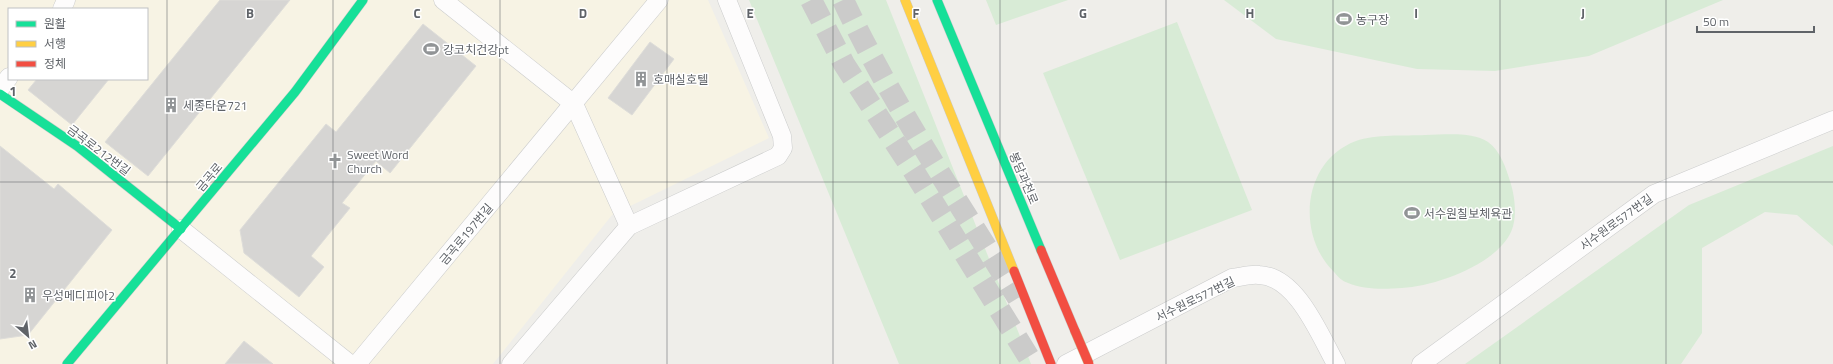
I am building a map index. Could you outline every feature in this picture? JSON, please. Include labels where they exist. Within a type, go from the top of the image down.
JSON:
[{"type":"main road","name":"금곡로","points":[[67,364],[295,92],[363,0]]},
{"type":"main road","points":[[905,0],[1051,364]]},
{"type":"main road","name":"봉담과천로","points":[[938,0],[1088,364]]},
{"type":"main road","name":"금곡로212번길","points":[[0,94],[77,146],[181,229]]},
{"type":"street","points":[[442,0],[574,104],[629,226]]},
{"type":"street","name":"금곡로197번길","points":[[358,364],[659,0]]},
{"type":"street","points":[[512,364],[629,226],[778,156],[783,148],[782,136],[727,0]]},
{"type":"street","points":[[0,89],[8,78]]},
{"type":"street","name":"서수원로577번길","points":[[1421,364],[1654,194],[1833,120]]},
{"type":"street","points":[[181,229],[350,364]]},
{"type":"street","name":"서수원로577번길","points":[[1066,364],[1232,278],[1260,275],[1275,279],[1299,297],[1336,364]]},
{"type":"shaded area","points":[[0,0],[708,0],[769,138],[612,215],[493,364],[0,364]]},
{"type":"green space","points":[[749,0],[886,0],[1031,364],[899,364]]},
{"type":"green space","points":[[986,0],[1068,0],[996,25]]},
{"type":"green space","points":[[1224,0],[1723,0],[1589,56],[1495,71],[1417,69],[1276,39]]},
{"type":"green space","points":[[1177,22],[1252,210],[1120,260],[1043,73]]},
{"type":"green space","name":"서수원칠보체육관","points":[[1457,134],[1474,136],[1488,142],[1499,154],[1504,165],[1513,194],[1515,215],[1513,228],[1502,245],[1491,256],[1477,265],[1430,283],[1402,288],[1382,289],[1361,287],[1340,279],[1322,257],[1314,239],[1310,220],[1310,200],[1315,181],[1324,165],[1338,151],[1356,141],[1372,137]]},
{"type":"green space","points":[[1833,146],[1833,246],[1797,215],[1765,212],[1702,248],[1702,333],[1681,364],[1465,364],[1689,205]]},
{"type":"building","name":"세종타운721","points":[[220,0],[290,0],[148,176],[105,142]]},
{"type":"building","points":[[423,24],[476,66],[390,173],[376,161],[342,203],[350,208],[311,256],[324,267],[299,297],[244,253],[240,230],[326,124],[336,132]]},
{"type":"building","name":"호매실호텔","points":[[650,42],[674,59],[632,115],[608,98]]},
{"type":"building","points":[[36,80],[108,80],[72,125],[28,90]]},
{"type":"building","name":"우성메디피아2","points":[[0,146],[54,189],[58,184],[112,230],[28,335],[0,339]]},
{"type":"building","points":[[244,341],[273,364],[225,364]]},
{"type":"tunnel","points":[[811,0],[844,64],[913,170],[1033,364]]},
{"type":"tunnel","points":[[843,0],[862,39],[926,152],[1018,298]]},
{"type":"traffic: fast","points":[[67,364],[295,92],[363,0]]},
{"type":"traffic: fast","points":[[937,0],[1041,250]]},
{"type":"traffic: fast","points":[[0,94],[77,146],[181,229]]},
{"type":"traffic: slow","points":[[905,0],[1014,271]]},
{"type":"traffic: jam","points":[[1041,250],[1075,331]]},
{"type":"traffic: jam","points":[[1014,271],[1051,364]]},
{"type":"traffic: jam","points":[[1075,331],[1089,364]]},
{"type":"place","name":"농구장","points":[[1344,19]]},
{"type":"place","name":"강코치건강pt","points":[[431,49]]},
{"type":"place","name":"호매실호텔","points":[[641,79]]},
{"type":"place","name":"세종타운721","points":[[171,105]]},
{"type":"place","name":"Sweet Word Church","points":[[335,161]]},
{"type":"place","name":"서수원칠보체육관","points":[[1412,213]]},
{"type":"place","name":"우성메디피아2","points":[[30,295]]}]
